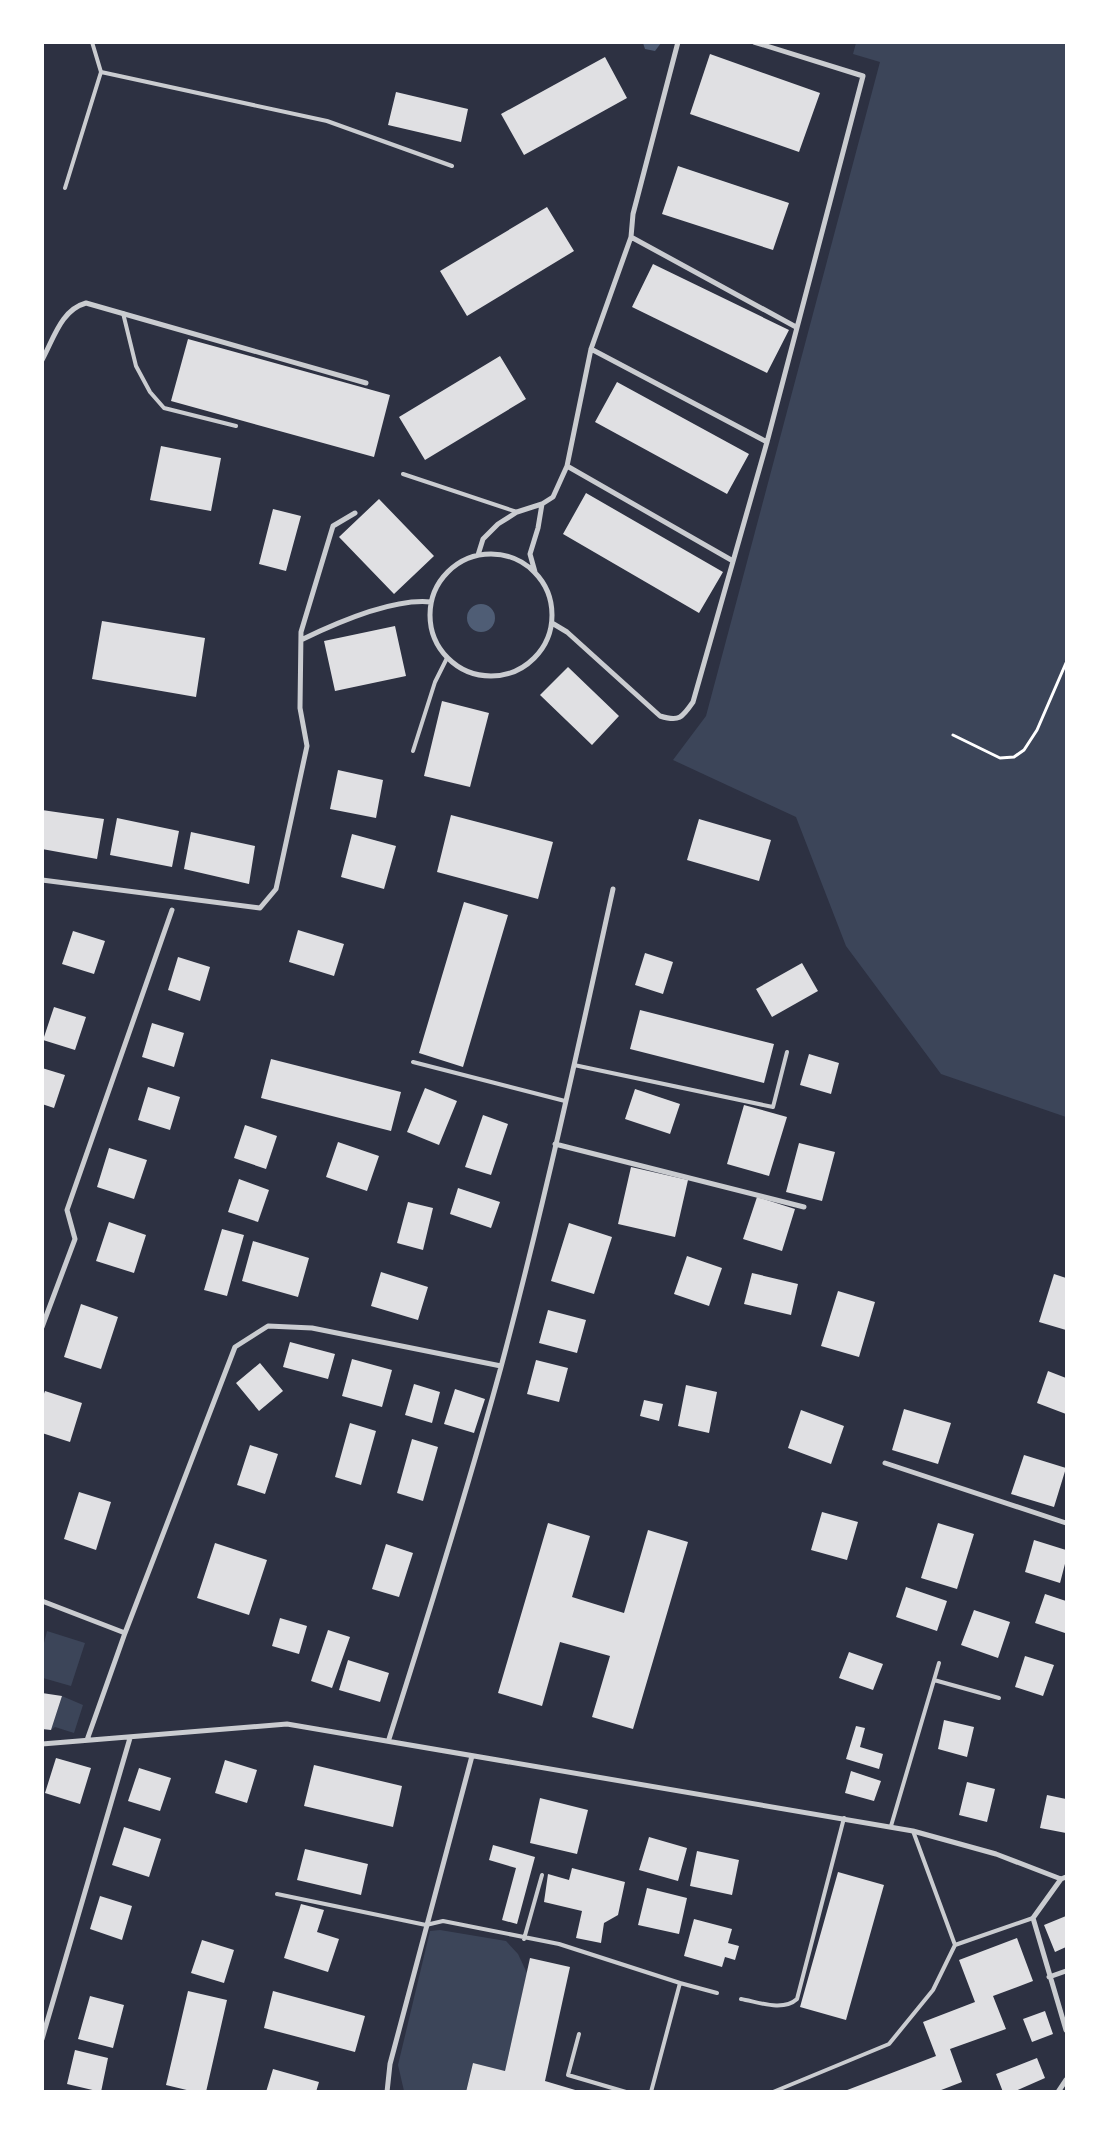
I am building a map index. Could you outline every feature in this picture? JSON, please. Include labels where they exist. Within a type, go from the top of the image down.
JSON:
[{"type":"street","points":[[478,555],[483,539],[498,524],[517,512],[542,504],[553,497],[567,466],[591,350],[632,237],[633,214],[678,42]]},
{"type":"street","points":[[552,623],[567,632],[660,716],[673,720],[684,716],[693,702],[767,442],[864,76],[754,42]]},
{"type":"street","points":[[632,237],[796,327]]},
{"type":"street","points":[[42,360],[67,313],[75,306],[86,303],[366,383]]},
{"type":"street","points":[[591,350],[767,442]]},
{"type":"street","points":[[567,466],[733,561]]},
{"type":"street","points":[[536,573],[523,563],[509,556],[494,554],[478,555],[462,561],[448,572],[437,586],[431,602],[430,621],[435,639],[447,658],[473,673],[490,676],[507,674],[523,668],[536,657],[546,643],[552,623],[550,597],[536,573],[530,554],[538,528],[542,504]]},
{"type":"street","points":[[42,880],[260,908],[276,890],[307,746],[300,708],[301,632],[333,526],[355,512]]},
{"type":"street","points":[[301,640],[348,619],[414,600],[431,602]]},
{"type":"street","points":[[389,1739],[446,1558],[501,1366],[574,1065],[612,889]]},
{"type":"street","points":[[42,1326],[75,1239],[67,1210],[172,910]]},
{"type":"street","points":[[555,1144],[804,1207]]},
{"type":"street","points":[[88,1740],[125,1634],[235,1347],[268,1326],[312,1328],[501,1366]]},
{"type":"street","points":[[885,1463],[1066,1523]]},
{"type":"street","points":[[42,1602],[125,1634]]},
{"type":"street","points":[[42,1744],[288,1724],[389,1739],[472,1756],[913,1830],[996,1854],[1064,1878],[1033,1918],[1049,1978],[1066,2030]]},
{"type":"street","points":[[42,2039],[130,1738]]},
{"type":"street","points":[[388,2092],[390,2064],[472,1756]]},
{"type":"street","points":[[1049,1978],[1066,1971]]},
{"type":"street","points":[[1065,2081],[1066,2089]]},
{"type":"street","points":[[1058,2092],[1065,2081]]},
{"type":"lane","points":[[65,188],[100,72],[92,42]]},
{"type":"lane","points":[[100,72],[327,121],[452,166]]},
{"type":"lane","points":[[124,313],[136,366],[150,392],[164,408],[236,426]]},
{"type":"lane","points":[[403,474],[517,512]]},
{"type":"lane","points":[[413,751],[435,682],[447,658]]},
{"type":"lane","points":[[574,1065],[773,1106],[787,1052]]},
{"type":"lane","points":[[414,1062],[565,1102]]},
{"type":"lane","points":[[891,1826],[939,1663]]},
{"type":"lane","points":[[934,1680],[999,1698]]},
{"type":"lane","points":[[742,1998],[781,2006],[791,2004],[796,1999],[844,1818]]},
{"type":"lane","points":[[913,1830],[955,1945]]},
{"type":"lane","points":[[524,1939],[542,1875]]},
{"type":"lane","points":[[277,1894],[426,1925],[442,1920],[524,1939],[559,1944],[717,1993]]},
{"type":"lane","points":[[773,2092],[890,2044],[933,1990],[955,1945],[1033,1918]]},
{"type":"lane","points":[[651,2092],[680,1982]]},
{"type":"lane","points":[[580,2034],[568,2075],[626,2092]]},
{"type":"path","points":[[953,735],[1000,758],[1014,757],[1024,750],[1037,730],[1066,664]]},
{"type":"shaded area","points":[[661,42],[655,51],[645,49],[643,43]]},
{"type":"shaded area","points":[[856,43],[1066,43],[1066,1117],[941,1074],[846,946],[796,817],[673,760],[706,716],[880,62],[853,54]]},
{"type":"shaded area","points":[[481,604],[491,608],[495,618],[491,628],[481,632],[471,628],[467,618],[471,608]]},
{"type":"shaded area","points":[[47,1631],[85,1643],[71,1686],[43,1678],[43,1647]]},
{"type":"shaded area","points":[[62,1696],[83,1705],[74,1733],[55,1727],[51,1730]]},
{"type":"shaded area","points":[[440,1930],[506,1941],[518,1954],[527,1973],[505,2071],[473,2063],[466,2091],[404,2091],[398,2065],[430,1931]]},
{"type":"building","points":[[710,54],[820,93],[799,152],[690,114]]},
{"type":"building","points":[[605,57],[627,98],[524,155],[501,114]]},
{"type":"building","points":[[396,92],[468,109],[461,142],[388,125]]},
{"type":"building","points":[[678,166],[789,203],[773,250],[662,214]]},
{"type":"building","points":[[547,207],[574,251],[467,316],[440,271]]},
{"type":"building","points":[[653,264],[789,330],[767,373],[632,307]]},
{"type":"building","points":[[188,339],[390,395],[374,457],[171,401]]},
{"type":"building","points":[[500,356],[526,399],[425,460],[399,417]]},
{"type":"building","points":[[617,382],[749,454],[727,494],[595,422]]},
{"type":"building","points":[[161,446],[221,458],[211,511],[150,500]]},
{"type":"building","points":[[586,493],[723,572],[699,613],[563,534]]},
{"type":"building","points":[[379,499],[434,556],[394,594],[339,537]]},
{"type":"building","points":[[273,509],[301,516],[286,571],[259,564]]},
{"type":"building","points":[[102,621],[205,638],[196,697],[92,679]]},
{"type":"building","points":[[395,626],[406,676],[335,691],[324,641]]},
{"type":"building","points":[[568,667],[619,716],[592,745],[540,695]]},
{"type":"building","points":[[442,701],[489,713],[470,787],[424,776]]},
{"type":"building","points":[[338,770],[383,780],[376,818],[330,809]]},
{"type":"building","points":[[42,810],[104,819],[97,859],[42,849]]},
{"type":"building","points":[[451,815],[553,842],[538,899],[437,872]]},
{"type":"building","points":[[117,818],[179,831],[172,867],[110,855]]},
{"type":"building","points":[[699,819],[771,840],[759,881],[687,860]]},
{"type":"building","points":[[191,832],[255,846],[249,884],[184,869]]},
{"type":"building","points":[[352,834],[396,846],[384,889],[341,877]]},
{"type":"building","points":[[464,902],[508,915],[463,1067],[419,1053]]},
{"type":"building","points":[[298,930],[344,944],[334,976],[289,962]]},
{"type":"building","points":[[73,931],[105,941],[94,974],[62,964]]},
{"type":"building","points":[[645,953],[673,962],[663,994],[635,985]]},
{"type":"building","points":[[178,957],[210,967],[200,1001],[168,990]]},
{"type":"building","points":[[802,963],[818,991],[772,1017],[756,989]]},
{"type":"building","points":[[54,1007],[86,1017],[75,1050],[43,1040]]},
{"type":"building","points":[[640,1010],[774,1044],[764,1083],[630,1049]]},
{"type":"building","points":[[152,1023],[184,1033],[174,1067],[142,1057]]},
{"type":"building","points":[[809,1054],[839,1063],[831,1094],[800,1085]]},
{"type":"building","points":[[271,1059],[401,1092],[391,1131],[261,1098]]},
{"type":"building","points":[[42,1068],[65,1075],[54,1108],[42,1104]]},
{"type":"building","points":[[148,1087],[180,1097],[170,1130],[138,1120]]},
{"type":"building","points":[[425,1088],[457,1101],[439,1145],[407,1132]]},
{"type":"building","points":[[635,1089],[680,1104],[670,1134],[625,1119]]},
{"type":"building","points":[[744,1105],[787,1117],[769,1176],[727,1164]]},
{"type":"building","points":[[483,1115],[508,1124],[491,1175],[465,1167]]},
{"type":"building","points":[[245,1125],[277,1136],[266,1169],[234,1158]]},
{"type":"building","points":[[338,1142],[379,1156],[367,1191],[326,1177]]},
{"type":"building","points":[[799,1143],[835,1152],[822,1201],[786,1192]]},
{"type":"building","points":[[109,1148],[147,1160],[134,1199],[97,1187]]},
{"type":"building","points":[[631,1167],[688,1180],[675,1237],[618,1224]]},
{"type":"building","points":[[239,1179],[269,1190],[258,1222],[228,1212]]},
{"type":"building","points":[[458,1188],[500,1202],[491,1228],[450,1214]]},
{"type":"building","points":[[757,1197],[795,1209],[782,1251],[743,1239]]},
{"type":"building","points":[[408,1202],[433,1208],[423,1250],[397,1243]]},
{"type":"building","points":[[109,1222],[146,1235],[134,1273],[96,1261]]},
{"type":"building","points":[[569,1223],[612,1237],[594,1294],[551,1281]]},
{"type":"building","points":[[222,1229],[244,1235],[227,1296],[204,1290]]},
{"type":"building","points":[[253,1241],[309,1258],[298,1297],[242,1281]]},
{"type":"building","points":[[687,1256],[722,1268],[709,1306],[674,1294]]},
{"type":"building","points":[[381,1272],[428,1287],[418,1320],[371,1306]]},
{"type":"building","points":[[752,1273],[798,1284],[791,1315],[744,1304]]},
{"type":"building","points":[[1054,1274],[1066,1278],[1066,1330],[1039,1322]]},
{"type":"building","points":[[838,1291],[875,1302],[859,1357],[821,1346]]},
{"type":"building","points":[[81,1304],[118,1317],[101,1369],[64,1357]]},
{"type":"building","points":[[548,1310],[586,1320],[577,1353],[539,1343]]},
{"type":"building","points":[[290,1342],[335,1354],[328,1379],[283,1367]]},
{"type":"building","points":[[352,1359],[392,1370],[382,1407],[342,1396]]},
{"type":"building","points":[[536,1360],[568,1368],[559,1402],[527,1394]]},
{"type":"building","points":[[260,1363],[283,1391],[259,1411],[236,1383]]},
{"type":"building","points":[[1048,1371],[1066,1378],[1066,1414],[1037,1403]]},
{"type":"building","points":[[414,1384],[440,1392],[432,1423],[405,1415]]},
{"type":"building","points":[[686,1385],[717,1392],[709,1433],[678,1426]]},
{"type":"building","points":[[455,1389],[485,1399],[474,1433],[444,1424]]},
{"type":"building","points":[[45,1391],[82,1403],[70,1442],[42,1433],[42,1399]]},
{"type":"building","points":[[644,1400],[663,1404],[659,1421],[640,1416]]},
{"type":"building","points":[[904,1409],[951,1423],[938,1464],[892,1450]]},
{"type":"building","points":[[801,1410],[844,1426],[831,1464],[788,1448]]},
{"type":"building","points":[[350,1423],[376,1431],[361,1485],[335,1477]]},
{"type":"building","points":[[412,1439],[438,1447],[423,1501],[397,1493]]},
{"type":"building","points":[[250,1445],[278,1454],[265,1494],[237,1485]]},
{"type":"building","points":[[1024,1455],[1066,1468],[1054,1507],[1011,1494]]},
{"type":"building","points":[[79,1492],[111,1502],[96,1550],[64,1539]]},
{"type":"building","points":[[822,1512],[858,1522],[847,1560],[811,1550]]},
{"type":"building","points":[[548,1523],[590,1536],[572,1597],[624,1613],[648,1530],[688,1542],[633,1729],[592,1717],[610,1656],[560,1642],[542,1706],[498,1693]]},
{"type":"building","points":[[938,1523],[974,1534],[957,1589],[921,1578]]},
{"type":"building","points":[[1034,1540],[1066,1550],[1066,1560],[1060,1583],[1025,1572]]},
{"type":"building","points":[[215,1543],[267,1560],[249,1615],[197,1598]]},
{"type":"building","points":[[386,1544],[413,1553],[399,1597],[372,1589]]},
{"type":"building","points":[[906,1587],[947,1601],[937,1631],[896,1617]]},
{"type":"building","points":[[1045,1594],[1066,1601],[1065,1633],[1035,1623]]},
{"type":"building","points":[[974,1610],[1010,1622],[998,1658],[961,1645]]},
{"type":"building","points":[[280,1618],[307,1626],[299,1654],[272,1646]]},
{"type":"building","points":[[328,1630],[350,1637],[332,1688],[311,1681]]},
{"type":"building","points":[[849,1652],[883,1664],[873,1690],[839,1678]]},
{"type":"building","points":[[1025,1656],[1054,1665],[1043,1696],[1015,1687]]},
{"type":"building","points":[[348,1660],[389,1673],[380,1702],[339,1690]]},
{"type":"building","points":[[42,1693],[62,1696],[51,1730],[42,1729]]},
{"type":"building","points":[[944,1720],[974,1727],[967,1757],[938,1749]]},
{"type":"building","points":[[856,1726],[865,1728],[860,1747],[883,1754],[879,1769],[846,1759]]},
{"type":"building","points":[[56,1758],[91,1768],[80,1804],[45,1793]]},
{"type":"building","points":[[225,1760],[257,1770],[247,1803],[215,1793]]},
{"type":"building","points":[[314,1765],[402,1786],[393,1827],[304,1806]]},
{"type":"building","points":[[139,1768],[171,1778],[160,1811],[128,1801]]},
{"type":"building","points":[[851,1771],[881,1781],[874,1801],[845,1793]]},
{"type":"building","points":[[967,1782],[995,1789],[987,1822],[959,1815]]},
{"type":"building","points":[[1047,1795],[1066,1799],[1066,1833],[1040,1828]]},
{"type":"building","points":[[540,1798],[588,1810],[577,1854],[530,1843]]},
{"type":"building","points":[[124,1827],[161,1839],[149,1877],[112,1865]]},
{"type":"building","points":[[649,1837],[687,1848],[678,1881],[639,1870]]},
{"type":"building","points":[[493,1845],[535,1857],[517,1924],[502,1920],[516,1868],[489,1860]]},
{"type":"building","points":[[305,1849],[368,1864],[361,1895],[297,1880]]},
{"type":"building","points":[[697,1851],[739,1860],[732,1895],[690,1886]]},
{"type":"building","points":[[572,1868],[625,1882],[618,1915],[604,1923],[601,1943],[576,1938],[582,1911],[544,1902],[548,1874],[569,1880]]},
{"type":"building","points":[[838,1872],[884,1885],[846,2020],[800,2007]]},
{"type":"building","points":[[647,1888],[687,1898],[679,1934],[638,1925]]},
{"type":"building","points":[[100,1896],[132,1906],[122,1940],[90,1929]]},
{"type":"building","points":[[301,1904],[324,1910],[317,1932],[339,1939],[328,1972],[284,1958]]},
{"type":"building","points":[[1066,1916],[1066,1947],[1055,1952],[1044,1925]]},
{"type":"building","points":[[694,1919],[732,1929],[728,1943],[739,1946],[735,1960],[725,1957],[722,1967],[684,1956]]},
{"type":"building","points":[[1017,1938],[1033,1981],[993,1996],[1006,2029],[950,2049],[962,2082],[936,2092],[842,2092],[936,2056],[923,2022],[975,2002],[959,1960]]},
{"type":"building","points":[[202,1940],[234,1950],[224,1983],[191,1973]]},
{"type":"building","points":[[530,1958],[570,1967],[545,2081],[582,2092],[466,2092],[473,2063],[505,2071]]},
{"type":"building","points":[[188,1991],[227,2000],[206,2092],[195,2092],[166,2085]]},
{"type":"building","points":[[273,1991],[365,2016],[355,2052],[264,2028]]},
{"type":"building","points":[[90,1996],[124,2005],[113,2048],[78,2039]]},
{"type":"building","points":[[1045,2011],[1053,2034],[1032,2042],[1023,2019]]},
{"type":"building","points":[[75,2050],[108,2058],[101,2092],[67,2084]]},
{"type":"building","points":[[1037,2058],[1045,2078],[1013,2092],[1003,2092],[996,2074]]},
{"type":"building","points":[[273,2069],[319,2082],[316,2092],[266,2092]]}]
